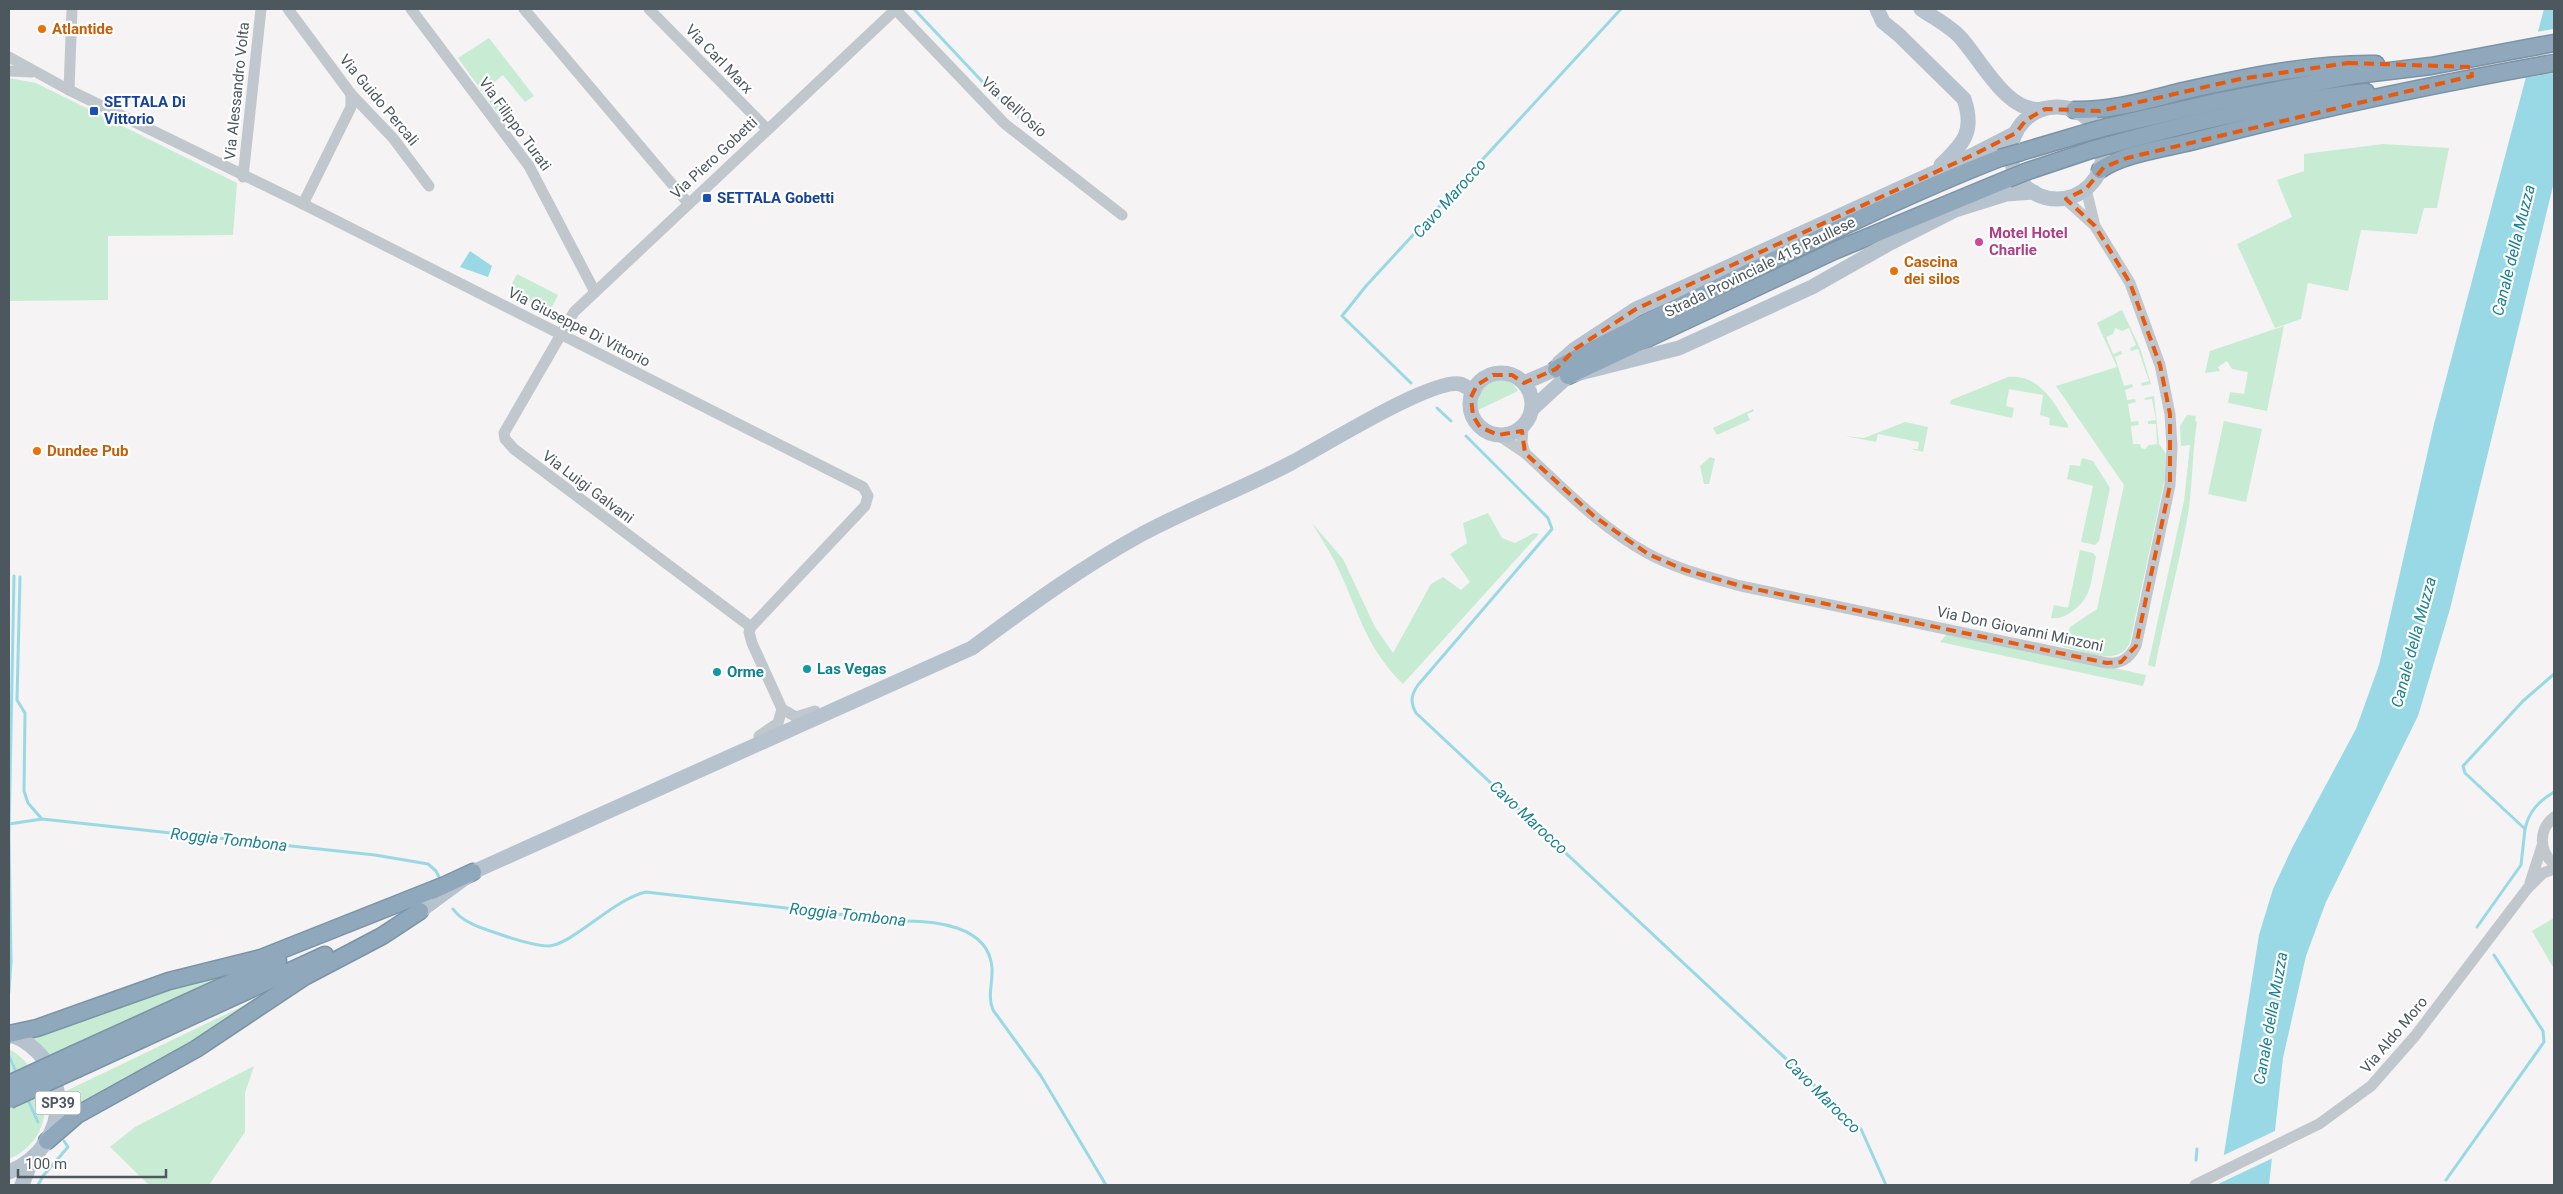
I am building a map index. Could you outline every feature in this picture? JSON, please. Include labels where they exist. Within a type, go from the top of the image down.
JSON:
[{"type":"highway","points":[[2074,110],[2100,111],[2240,79],[2348,64],[2431,66],[2554,43]]},
{"type":"highway","points":[[2100,170],[2126,158],[2217,135],[2436,84],[2554,63]]},
{"type":"highway","name":"Strada Provinciale 415 Paullese","points":[[1562,372],[1805,244],[2000,158],[2107,127],[2220,101],[2356,75],[2431,66]]},
{"type":"highway","points":[[1562,372],[1834,251],[2028,171],[2091,150],[2263,108],[2340,94],[2436,84]]},
{"type":"highway","points":[[9,1100],[76,1061],[473,872]]},
{"type":"highway","points":[[9,1034],[37,1028],[169,981],[261,958],[440,887]]},
{"type":"highway","points":[[9,1084],[76,1061],[420,911]]},
{"type":"highway","points":[[47,1141],[77,1116],[196,1049],[304,978],[382,936],[420,911]]},
{"type":"main road","points":[[1877,9],[1883,22],[1952,86],[1964,99],[1967,106],[1969,113],[1966,136],[1960,147],[1933,173]]},
{"type":"main road","points":[[1922,9],[1958,35],[2008,96],[2028,109],[2060,107],[2074,110],[2087,118],[2100,137],[2103,154],[2100,170],[2086,189],[2064,198],[2050,198],[2034,192],[2021,180],[2013,164],[2012,147],[2018,130],[2008,96]]},
{"type":"main road","points":[[2034,192],[2006,194],[1956,210],[1812,287],[1679,348],[1562,372],[1559,363],[1575,349],[1636,309],[1933,173],[2018,130],[2032,115],[2045,108]]},
{"type":"main road","name":"Strada Provinciale 415 Paullese","points":[[1524,383],[1562,372]]},
{"type":"main road","name":"Strada Provinciale 415 Paullese","points":[[1532,409],[1562,372]]},
{"type":"main road","points":[[1499,374],[1512,375],[1524,383],[1531,395],[1532,409],[1523,426],[1512,433],[1498,435],[1486,431],[1475,421],[1470,403],[1474,390],[1482,380],[1499,374]]},
{"type":"main road","points":[[420,911],[473,872],[972,648],[1044,594],[1142,534],[1292,463],[1373,417],[1442,386],[1460,384],[1474,390]]},
{"type":"main road","name":"SP39","points":[[9,1034],[36,1051],[45,1061],[54,1078],[58,1108],[54,1126],[47,1141],[33,1157],[9,1172]]},
{"type":"main road","name":"SP39","points":[[22,1185],[33,1157]]},
{"type":"street","points":[[69,90],[72,9]]},
{"type":"street","name":"Via Alessandro Volta","points":[[243,177],[261,9]]},
{"type":"street","name":"Via Guido Percali","points":[[288,9],[351,94],[392,138],[429,186]]},
{"type":"street","name":"Via Filippo Turati","points":[[412,9],[530,166],[595,292]]},
{"type":"street","points":[[524,9],[688,203]]},
{"type":"street","name":"Via Carl Marx","points":[[649,9],[767,129]]},
{"type":"street","name":"Via Piero Gobetti","points":[[559,335],[574,312],[895,9]]},
{"type":"street","name":"Via dell'Osio","points":[[895,9],[1005,124],[1122,215]]},
{"type":"street","name":"Via Giuseppe Di Vittorio","points":[[9,56],[33,72],[243,177],[303,204],[559,335],[857,483],[867,491],[868,501],[865,506],[751,627]]},
{"type":"street","name":"Via Giuseppe Di Vittorio","points":[[9,71],[33,72]]},
{"type":"street","points":[[303,204],[351,106],[351,94]]},
{"type":"street","name":"Via Don Giovanni Minzoni","points":[[2086,189],[2095,226]]},
{"type":"street","name":"Via Don Giovanni Minzoni","points":[[1498,435],[1525,453],[1595,517],[1630,543],[1685,570],[1750,588],[2107,663],[2121,662],[2127,658],[2136,646],[2170,485],[2172,446],[2165,385],[2150,336],[2130,283],[2095,226],[2064,198]]},
{"type":"street","name":"Via Luigi Galvani","points":[[559,335],[506,426],[504,433],[508,444],[751,627]]},
{"type":"street","points":[[1523,426],[1522,443],[1525,453]]},
{"type":"street","points":[[715,763],[730,749],[774,728],[781,718],[782,709],[750,637],[751,627]]},
{"type":"street","points":[[782,709],[796,717],[830,705],[849,703]]},
{"type":"street","name":"Via Aldo Moro","points":[[2527,889],[2537,868],[2544,828],[2554,817]]},
{"type":"street","points":[[2542,846],[2548,859],[2554,864]]},
{"type":"street","name":"Via Aldo Moro","points":[[2195,1185],[2319,1124],[2371,1086],[2415,1036],[2527,889],[2543,874],[2554,869]]},
{"type":"highlighted area","points":[[2348,63],[2471,67],[2472,76],[2127,158],[2104,167],[2086,189],[2066,199],[2095,226],[2130,283],[2160,365],[2170,414],[2170,485],[2136,646],[2121,662],[2107,663],[1741,586],[1685,570],[1648,554],[1595,517],[1525,453],[1522,431],[1498,435],[1480,427],[1473,416],[1471,397],[1477,385],[1493,375],[1512,375],[1524,383],[1556,369],[1575,349],[1636,309],[1975,154],[2016,133],[2026,120],[2045,109],[2100,111],[2240,79]]},
{"type":"green space","points":[[489,38],[534,96],[525,102],[503,75],[486,89],[506,116],[501,118],[458,58]]},
{"type":"green space","points":[[9,78],[36,83],[237,183],[233,235],[108,236],[108,300],[9,301]]},
{"type":"green space","points":[[2383,144],[2449,148],[2437,208],[2424,208],[2417,234],[2361,230],[2348,291],[2308,283],[2301,319],[2275,328],[2237,244],[2292,217],[2277,180],[2304,171],[2304,154]]},
{"type":"green space","points":[[517,274],[558,295],[549,313],[508,292]]},
{"type":"green space","points":[[2122,310],[2140,348],[2151,384],[2142,386],[2141,383],[2149,381],[2138,349],[2131,351],[2130,348],[2136,345],[2129,328],[2122,331],[2115,328],[2113,334],[2106,337],[2113,354],[2121,351],[2122,354],[2115,357],[2124,386],[2132,384],[2133,387],[2125,390],[2127,400],[2135,399],[2136,402],[2128,404],[2131,422],[2138,421],[2139,425],[2131,426],[2133,444],[2140,444],[2141,448],[2145,449],[2149,445],[2157,444],[2156,424],[2148,424],[2148,421],[2156,420],[2152,399],[2145,400],[2144,398],[2154,396],[2159,444],[2166,454],[2165,478],[2130,642],[2125,650],[2118,654],[2101,656],[2064,647],[2060,640],[2065,641],[2070,627],[2097,609],[2124,485],[2056,386],[2117,367],[2097,323]]},
{"type":"green space","points":[[2284,326],[2267,411],[2228,403],[2230,392],[2244,394],[2248,372],[2232,369],[2227,361],[2218,367],[2220,371],[2205,373],[2210,351]]},
{"type":"green space","points":[[2008,377],[2019,377],[2037,385],[2051,399],[2068,425],[2068,428],[2049,425],[2050,418],[2040,415],[2043,395],[2009,389],[2006,406],[2014,408],[2012,418],[1950,404],[1951,400]]},
{"type":"green space","points":[[1496,378],[1503,378],[1509,381],[1518,391],[1478,410],[1477,399],[1480,390],[1486,383]]},
{"type":"green space","points":[[1753,409],[1754,411],[1747,414],[1750,420],[1717,435],[1713,428]]},
{"type":"green space","points":[[2187,415],[2196,416],[2195,421],[2197,422],[2190,502],[2155,667],[2148,665],[2184,501],[2190,445],[2181,446],[2180,426]]},
{"type":"green space","points":[[2224,421],[2262,429],[2246,502],[2208,494]]},
{"type":"green space","points":[[1905,422],[1928,427],[1923,452],[1911,449],[1918,449],[1919,442],[1878,434],[1876,442],[1845,436],[1864,438]]},
{"type":"green space","points":[[1710,457],[1715,459],[1709,484],[1704,484],[1700,466]]},
{"type":"green space","points":[[2082,458],[2093,461],[2110,488],[2099,541],[2095,545],[2081,542],[2093,486],[2067,479],[2070,465],[2080,466]]},
{"type":"green space","points":[[1488,513],[1502,538],[1515,543],[1534,533],[1539,534],[1403,684],[1379,655],[1370,640],[1334,560],[1312,523],[1343,559],[1375,627],[1393,653],[1431,584],[1443,577],[1461,590],[1470,582],[1450,554],[1467,543],[1463,523]]},
{"type":"green space","points":[[2080,550],[2093,553],[2096,557],[2087,595],[2070,613],[2061,617],[2051,618],[2054,605],[2068,608]]},
{"type":"green space","points":[[1947,634],[1963,635],[2146,675],[2143,686],[1940,642]]},
{"type":"green space","points":[[2554,918],[2554,969],[2532,931]]},
{"type":"green space","points":[[226,972],[225,976],[50,1055],[29,1036],[141,995]]},
{"type":"green space","points":[[270,993],[230,1022],[64,1118],[67,1103],[66,1091]]},
{"type":"green space","points":[[9,1049],[24,1060],[35,1074],[42,1089],[45,1105],[43,1121],[37,1136],[25,1149],[9,1159]]},
{"type":"green space","points":[[254,1066],[245,1093],[245,1132],[209,1185],[149,1185],[110,1147],[135,1127]]},
{"type":"water","name":"Canale della Muzza","points":[[2544,9],[2554,9],[2554,182],[2450,609],[2418,716],[2326,902],[2306,956],[2283,1058],[2269,1185],[2219,1185],[2259,935],[2273,889],[2292,848],[2356,729],[2379,665],[2434,424]]},
{"type":"water","points":[[470,251],[492,266],[488,277],[460,267]]},
{"type":"pier","points":[[2554,29],[2554,73],[2523,78],[2536,32]]},
{"type":"pier","points":[[2277,1130],[2275,1157],[2216,1185],[2220,1157]]},
{"type":"waterway","points":[[914,9],[993,93],[1020,118]]},
{"type":"waterway","name":"Cavo Marocco","points":[[1411,383],[1342,316],[1366,286],[1621,9]]},
{"type":"waterway","name":"Cavo Marocco","points":[[1437,408],[1451,421]]},
{"type":"waterway","name":"Cavo Marocco","points":[[1466,436],[1548,518],[1552,529],[1418,685],[1412,699],[1416,713],[1861,1129],[1886,1185]]},
{"type":"waterway","points":[[9,992],[11,962],[9,834],[14,576]]},
{"type":"waterway","points":[[20,577],[17,700],[25,713],[24,791],[28,803],[41,818]]},
{"type":"waterway","points":[[2477,927],[2521,865],[2525,829],[2465,773],[2463,766],[2523,701],[2554,674]]},
{"type":"waterway","points":[[2525,829],[2535,807],[2554,792]]},
{"type":"waterway","name":"Roggia Tombona","points":[[9,824],[42,819],[375,855],[428,864],[436,871],[441,881]]},
{"type":"waterway","name":"Roggia Tombona","points":[[453,909],[461,918],[484,929],[536,945],[549,946],[570,938],[621,903],[646,892],[898,921],[927,922],[957,928],[981,942],[989,954],[992,968],[990,994],[993,1010],[1041,1076],[1106,1185]]},
{"type":"waterway","points":[[2446,1180],[2544,1042],[2543,1031],[2494,955]]},
{"type":"waterway","points":[[9,1056],[17,1074]]},
{"type":"waterway","points":[[27,1098],[38,1122]]},
{"type":"waterway","points":[[38,1185],[43,1176],[68,1147],[64,1141]]},
{"type":"waterway","points":[[2196,1160],[2197,1149]]},
{"type":"place","name":"Atlantide","points":[[42,29]]},
{"type":"place","name":"SETTALA Di Vittorio","points":[[94,111]]},
{"type":"place","name":"SETTALA Gobetti","points":[[707,198]]},
{"type":"place","name":"Motel Hotel Charlie","points":[[1979,242]]},
{"type":"place","name":"Cascina dei silos","points":[[1894,271]]},
{"type":"place","name":"Dundee Pub","points":[[37,451]]},
{"type":"place","name":"Las Vegas","points":[[807,669]]},
{"type":"place","name":"Orme","points":[[717,672]]}]
